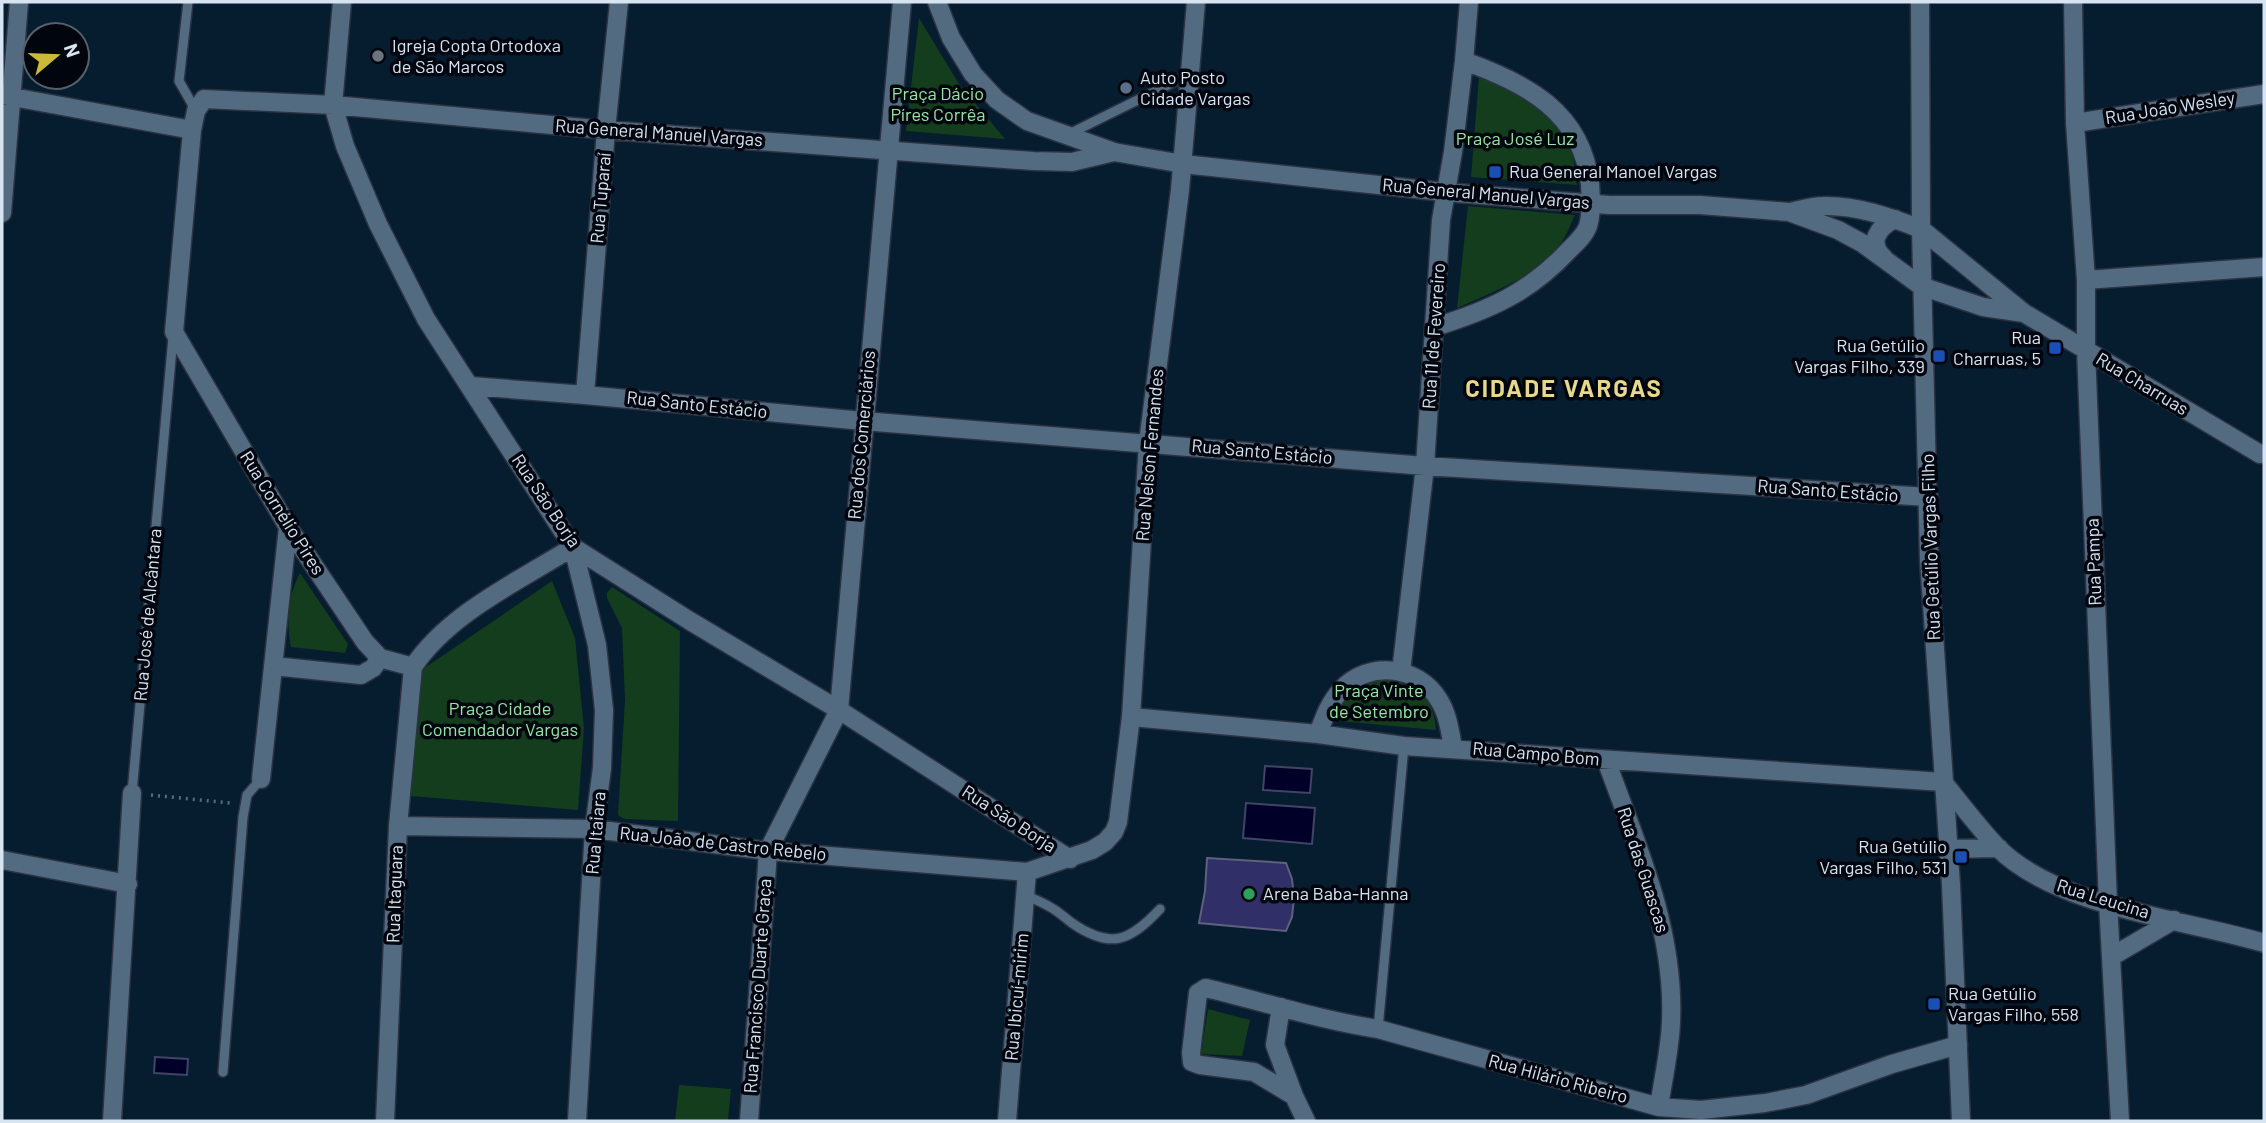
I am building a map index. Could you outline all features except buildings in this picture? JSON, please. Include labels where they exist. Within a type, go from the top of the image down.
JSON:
[{"type":"street","points":[[2,213],[6,96],[19,2]]},
{"type":"street","name":"Rua São Borja","points":[[342,2],[333,105],[345,146],[377,224],[426,319],[573,547],[839,710],[1070,859]]},
{"type":"street","name":"Rua Tuparaí","points":[[585,394],[619,2]]},
{"type":"street","name":"Rua dos Comerciários","points":[[768,851],[839,710],[902,2]]},
{"type":"street","points":[[937,2],[951,38],[973,74],[997,100],[1027,121],[1114,152],[1183,163]]},
{"type":"street","name":"Rua Nelson Fernandes","points":[[1048,867],[1105,842],[1118,822],[1131,718],[1148,443],[1183,163],[1196,2]]},
{"type":"street","name":"Rua 11 de Fevereiro","points":[[1402,671],[1425,466],[1441,220],[1453,152],[1469,2]]},
{"type":"street","name":"Rua Getúlio Vargas Filho","points":[[1919,2],[1921,286],[1929,560],[1948,849],[1961,1121]]},
{"type":"street","name":"Rua Pampa","points":[[2073,2],[2075,123],[2086,280],[2086,350],[2108,903],[2120,1121]]},
{"type":"street","points":[[1435,327],[1505,302],[1555,265],[1588,228],[1592,203],[1585,160],[1572,131],[1547,101],[1516,82],[1464,61]]},
{"type":"street","name":"Rua João Wesley","points":[[2075,123],[2264,94]]},
{"type":"street","points":[[6,96],[192,130]]},
{"type":"street","name":"Rua General Manuel Vargas","points":[[200,105],[333,105],[606,130],[1072,162],[1114,152]]},
{"type":"street","name":"Rua José de Alcântara","points":[[174,332],[192,130],[200,105]]},
{"type":"street","name":"Rua General Manuel Vargas","points":[[1183,163],[1444,192],[1609,205],[1700,205],[1789,212],[1820,206],[1843,207],[1895,219],[1921,229]]},
{"type":"street","name":"Rua General Manuel Vargas","points":[[1789,212],[1838,230],[1862,243],[1921,286]]},
{"type":"street","points":[[1888,262],[1877,252],[1875,237],[1882,225],[1895,219]]},
{"type":"street","name":"Rua Charruas","points":[[1921,229],[2024,313],[2263,458]]},
{"type":"street","points":[[2086,280],[2264,267]]},
{"type":"street","name":"Rua Charruas","points":[[1921,286],[1983,307],[2024,313]]},
{"type":"street","name":"Rua Cornélio Pires","points":[[174,332],[288,527],[347,616],[380,658]]},
{"type":"street","name":"Rua Santo Estácio","points":[[471,386],[585,394],[863,421],[1425,466],[1929,497]]},
{"type":"street","points":[[261,779],[288,527]]},
{"type":"street","points":[[273,666],[361,675],[373,668],[380,658],[413,667],[426,648],[458,619],[573,547]]},
{"type":"street","name":"Rua Itaiara","points":[[573,547],[597,645],[604,710],[602,768],[594,829],[577,1121]]},
{"type":"street","name":"Rua Itaguara","points":[[386,1121],[398,826],[413,667]]},
{"type":"street","points":[[1318,734],[1329,705],[1341,689],[1354,678],[1385,669],[1402,671],[1433,691],[1441,702],[1453,747]]},
{"type":"street","name":"Rua Campo Bom","points":[[1131,718],[1318,734],[1404,746],[1453,747],[1943,782]]},
{"type":"street","name":"Rua das Guascas","points":[[1606,760],[1651,883],[1670,971],[1671,1023],[1659,1107]]},
{"type":"street","name":"Rua Leucina","points":[[1943,782],[1999,848],[2051,884],[2108,903],[2264,943]]},
{"type":"street","name":"Rua José de Alcântara","points":[[112,1121],[132,793]]},
{"type":"street","name":"Rua João de Castro Rebelo","points":[[398,826],[594,829],[768,851],[1027,872],[1048,867]]},
{"type":"street","points":[[1948,849],[1999,848]]},
{"type":"street","name":"Rua Francisco Duarte Graça","points":[[749,1121],[768,851]]},
{"type":"street","points":[[2,860],[128,884]]},
{"type":"street","name":"Rua Ibicuí-mirim","points":[[1007,1121],[1027,872]]},
{"type":"street","name":"Rua Leucina","points":[[2111,957],[2174,920]]},
{"type":"street","name":"Rua Hilário Ribeiro","points":[[1294,1096],[1254,1072],[1195,1064],[1191,1057],[1198,993],[1203,988],[1339,1023],[1378,1029],[1659,1107],[1701,1110],[1779,1101],[1818,1091],[1892,1064],[1958,1045]]},
{"type":"street","points":[[1281,1007],[1275,1045],[1306,1121]]},
{"type":"street","name":"Rua Getúlio Vargas Filho","points":[[1954,1121],[1960,1092]]},
{"type":"lane","points":[[188,2],[179,81],[200,105]]},
{"type":"lane","points":[[1064,136],[1190,74]]},
{"type":"lane","name":"Rua José de Alcântara","points":[[132,793],[174,332]]},
{"type":"lane","points":[[1378,1029],[1404,746]]},
{"type":"lane","points":[[223,1072],[243,817],[247,795],[261,779]]},
{"type":"lane","points":[[1026,895],[1051,907],[1100,939],[1118,939],[1134,934],[1160,909]]},
{"type":"path","points":[[132,793],[233,803]]},
{"type":"green space","name":"Praça Dácio Píres Corrêa","points":[[919,18],[959,84],[1005,139],[906,131]]},
{"type":"green space","name":"Praça José Luz","points":[[1479,76],[1536,103],[1558,124],[1572,153],[1577,185],[1471,177]]},
{"type":"green space","points":[[1468,206],[1575,215],[1563,240],[1542,263],[1501,289],[1457,308]]},
{"type":"green space","points":[[300,573],[348,644],[345,653],[291,647],[289,609]]},
{"type":"green space","name":"Praça Cidade Comendador Vargas","points":[[552,581],[575,638],[584,728],[578,810],[410,796],[420,671]]},
{"type":"green space","points":[[612,587],[680,631],[678,821],[624,819],[618,815],[625,700],[622,628],[607,598]]},
{"type":"green space","name":"Praça Vinte de Setembro","points":[[1381,678],[1404,684],[1420,692],[1431,707],[1436,730],[1328,720],[1349,692]]},
{"type":"green space","points":[[1208,1009],[1250,1020],[1242,1056],[1201,1054]]},
{"type":"green space","points":[[679,1085],[731,1089],[728,1121],[675,1121]]},
{"type":"water","points":[[1265,766],[1312,769],[1310,793],[1263,790]]},
{"type":"water","points":[[1246,803],[1315,808],[1312,844],[1243,838]]},
{"type":"water","points":[[155,1057],[188,1059],[187,1075],[154,1073]]},
{"type":"place","name":"Igreja Copta Ortodoxa de São Marcos","points":[[378,56]]},
{"type":"place","name":"Auto Posto Cidade Vargas","points":[[1126,88]]},
{"type":"place","name":"Rua General Manoel Vargas","points":[[1495,172]]},
{"type":"place","name":"Rua Charruas, 5","points":[[2055,348]]},
{"type":"place","name":"Rua Getúlio Vargas Filho, 339","points":[[1939,356]]},
{"type":"place","name":"Rua Getúlio Vargas Filho, 531","points":[[1961,857]]},
{"type":"place","name":"Arena Baba-Hanna","points":[[1249,894]]},
{"type":"place","name":"Rua Getúlio Vargas Filho, 558","points":[[1934,1004]]},
{"type":"district","name":"CIDADE VARGAS","points":[[1564,389]]}]
